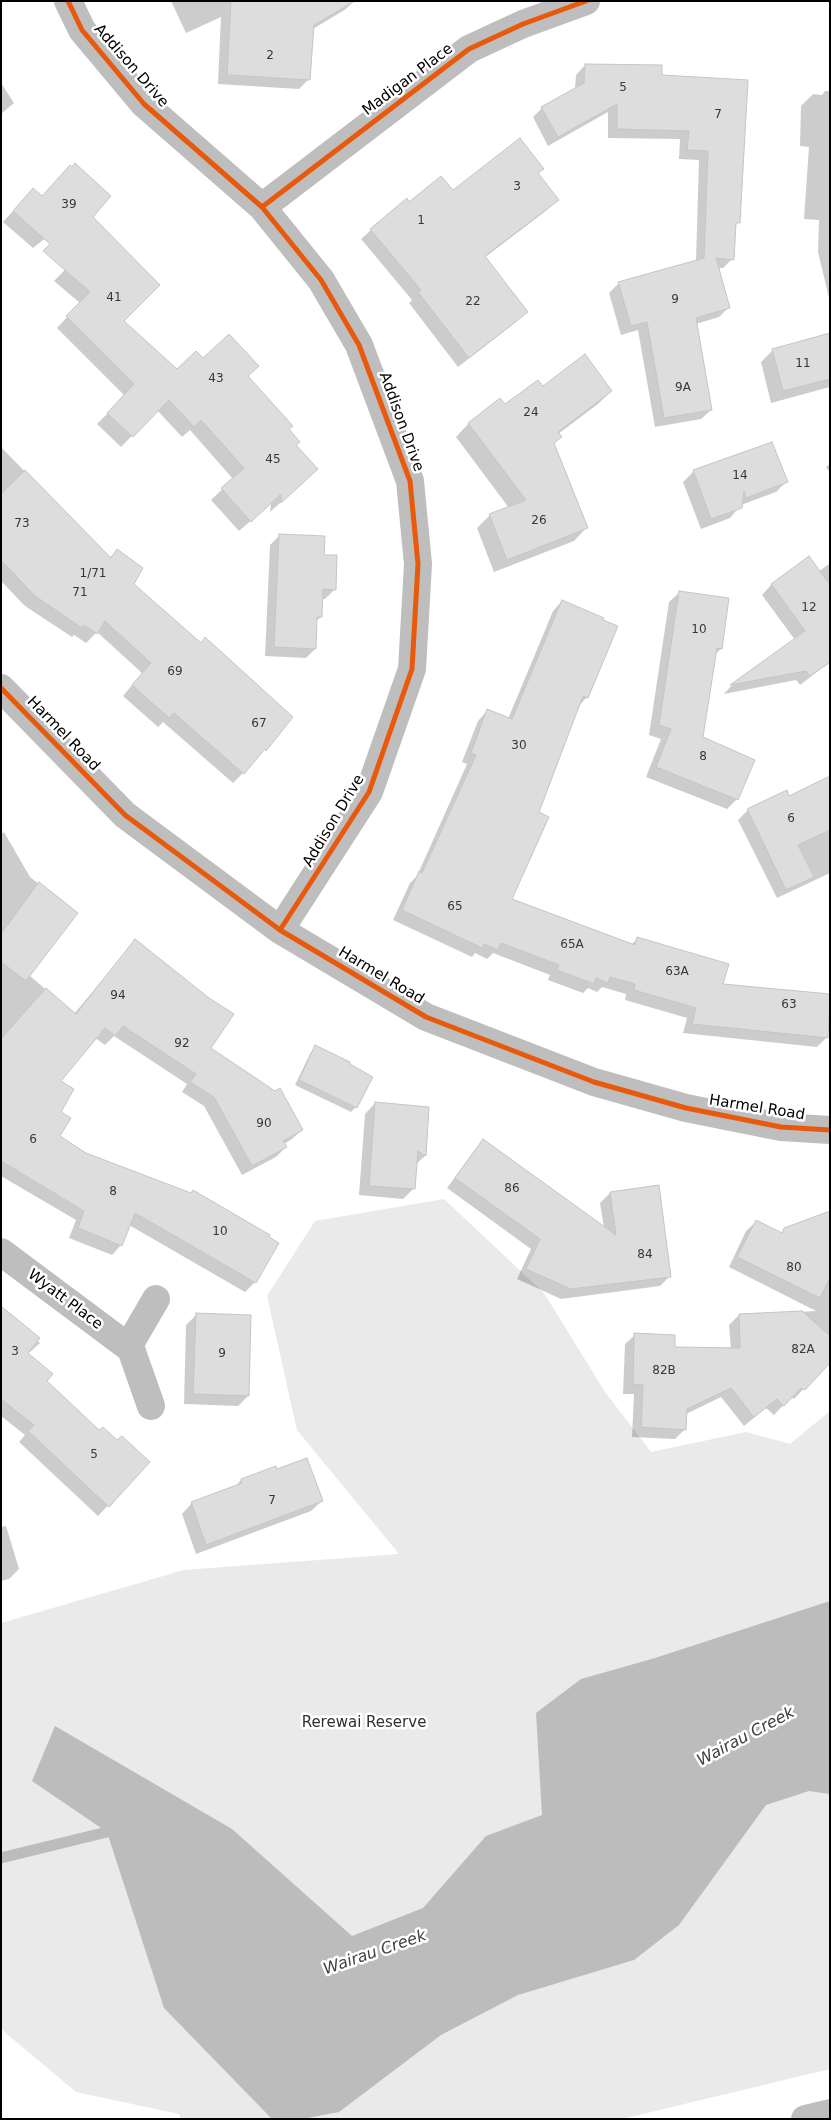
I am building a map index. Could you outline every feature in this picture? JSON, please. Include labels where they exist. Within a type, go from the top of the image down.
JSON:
[{"type":"street","name":"Addison Drive","points":[[68,1],[82,30],[144,104],[262,207],[321,280],[360,345],[410,480],[418,564],[412,669],[369,792],[280,930]]},
{"type":"street","name":"Madigan Place","points":[[262,207],[469,50],[523,24],[586,1]]},
{"type":"street","name":"Harmel Road","points":[[1,688],[125,815],[280,930],[426,1017],[594,1082],[686,1108],[781,1127],[830,1130]]},
{"type":"street","name":"Wyatt Place","points":[[1,1252],[132,1349],[151,1406]]},
{"type":"street","points":[[128,1347],[156,1300]]},
{"type":"street","points":[[805,2119],[830,2113]]},
{"type":"green space","name":"Rerewai Reserve","points":[[444,1199],[544,1293],[605,1392],[651,1452],[746,1432],[790,1444],[830,1411],[830,2069],[622,2119],[181,2119],[179,2114],[76,2092],[1,2029],[1,1623],[184,1570],[399,1554],[297,1430],[267,1296],[315,1221]]},
{"type":"water","points":[[830,1601],[830,1794],[809,1791],[766,1805],[679,1925],[634,1960],[518,1995],[441,2035],[339,2112],[302,2119],[272,2119],[164,2008],[107,1832],[32,1781],[55,1726],[232,1829],[352,1936],[423,1908],[486,1836],[542,1815],[536,1713],[581,1679],[655,1658]]},
{"type":"building","points":[[231,1],[355,1],[314,25],[310,80],[227,75]]},
{"type":"building","points":[[585,64],[662,65],[662,75],[748,80],[740,223],[736,223],[734,260],[716,258],[730,308],[696,318],[712,410],[664,418],[647,322],[631,326],[618,282],[704,258],[708,151],[687,150],[689,131],[617,129],[617,104],[558,137],[541,107],[584,83]]},
{"type":"building","points":[[520,138],[544,169],[538,173],[559,200],[485,256],[528,312],[469,358],[418,292],[421,290],[370,229],[407,198],[409,202],[441,176],[453,190]]},
{"type":"building","points":[[75,163],[111,196],[93,217],[160,285],[124,321],[177,369],[196,351],[203,358],[229,334],[259,366],[248,376],[293,426],[289,429],[300,442],[296,445],[318,469],[281,503],[281,494],[251,522],[221,488],[244,468],[201,420],[194,427],[169,400],[133,437],[107,413],[134,384],[66,316],[90,292],[43,251],[50,244],[13,211],[33,188],[42,196],[70,165],[72,167]]},
{"type":"building","points":[[830,333],[830,379],[783,391],[772,349]]},
{"type":"building","points":[[585,354],[612,391],[558,432],[562,437],[554,443],[588,528],[507,560],[489,514],[526,500],[468,423],[500,398],[505,404],[538,380],[543,386]]},
{"type":"building","points":[[772,442],[788,482],[746,498],[744,491],[742,508],[711,519],[693,470]]},
{"type":"building","points":[[25,470],[111,558],[117,549],[143,568],[134,584],[201,643],[205,637],[293,717],[266,751],[265,749],[244,774],[174,713],[169,718],[132,685],[151,663],[105,621],[97,634],[84,625],[82,628],[35,596],[1,560],[1,494]]},
{"type":"building","points":[[279,534],[325,536],[324,555],[337,555],[336,590],[323,589],[322,617],[317,617],[316,649],[274,647]]},
{"type":"building","points":[[809,556],[830,585],[830,664],[810,676],[806,671],[730,685],[805,631],[771,584]]},
{"type":"building","points":[[679,591],[729,598],[722,649],[717,648],[703,737],[755,760],[738,800],[656,767],[671,729],[659,725]]},
{"type":"building","points":[[562,600],[618,626],[588,698],[583,696],[539,812],[549,817],[512,899],[635,945],[637,937],[729,964],[723,984],[830,994],[828,1038],[692,1024],[696,1008],[634,990],[635,984],[610,977],[608,983],[596,978],[594,984],[557,970],[559,965],[501,943],[498,950],[484,944],[482,948],[402,910],[419,871],[422,873],[476,755],[471,753],[487,709],[512,719]]},
{"type":"building","points":[[830,776],[830,830],[798,845],[814,877],[786,890],[747,809],[787,790],[789,796]]},
{"type":"building","points":[[39,882],[78,913],[26,981],[1,962],[1,934]]},
{"type":"building","points":[[135,939],[209,998],[234,1014],[211,1048],[275,1091],[280,1088],[303,1130],[283,1141],[287,1147],[252,1166],[214,1097],[190,1082],[196,1074],[123,1026],[115,1036],[105,1028],[61,1081],[74,1089],[61,1112],[71,1118],[60,1136],[86,1153],[191,1193],[193,1190],[270,1235],[269,1237],[279,1243],[256,1283],[135,1213],[122,1246],[78,1228],[84,1211],[1,1161],[1,1039],[46,988],[76,1014]]},
{"type":"building","points":[[315,1045],[350,1062],[350,1064],[373,1077],[357,1108],[299,1080]]},
{"type":"building","points":[[375,1102],[429,1107],[426,1156],[418,1151],[415,1189],[369,1186]]},
{"type":"building","points":[[483,1139],[616,1235],[610,1192],[659,1185],[671,1277],[571,1289],[526,1269],[540,1239],[455,1178]]},
{"type":"building","points":[[830,1211],[830,1278],[820,1298],[737,1257],[756,1220],[782,1233],[784,1228]]},
{"type":"building","points":[[1,1306],[40,1338],[28,1353],[53,1374],[47,1381],[99,1430],[103,1427],[117,1440],[122,1436],[150,1462],[109,1507],[28,1431],[34,1425],[1,1399]]},
{"type":"building","points":[[802,1311],[830,1336],[830,1363],[805,1390],[801,1388],[784,1406],[777,1399],[754,1417],[731,1388],[687,1409],[686,1430],[641,1427],[643,1385],[633,1384],[634,1333],[675,1335],[675,1347],[740,1348],[739,1314]]},
{"type":"building","points":[[196,1313],[251,1315],[249,1396],[193,1394]]},
{"type":"building","points":[[307,1458],[323,1501],[206,1545],[191,1502],[242,1483],[241,1479],[276,1466],[277,1469]]},
{"type":"waterway","name":"Wairau Creek","points":[[1,1858],[107,1832]]},
{"type":"cycle path","points":[[68,1],[82,30],[144,104],[262,207],[321,280],[359,345],[410,481],[418,564],[412,669],[369,792],[280,930]]},
{"type":"cycle path","points":[[262,207],[469,49],[523,24],[586,1]]},
{"type":"cycle path","points":[[1,688],[125,815],[280,930],[426,1017],[594,1082],[686,1108],[781,1127],[830,1130]]}]
